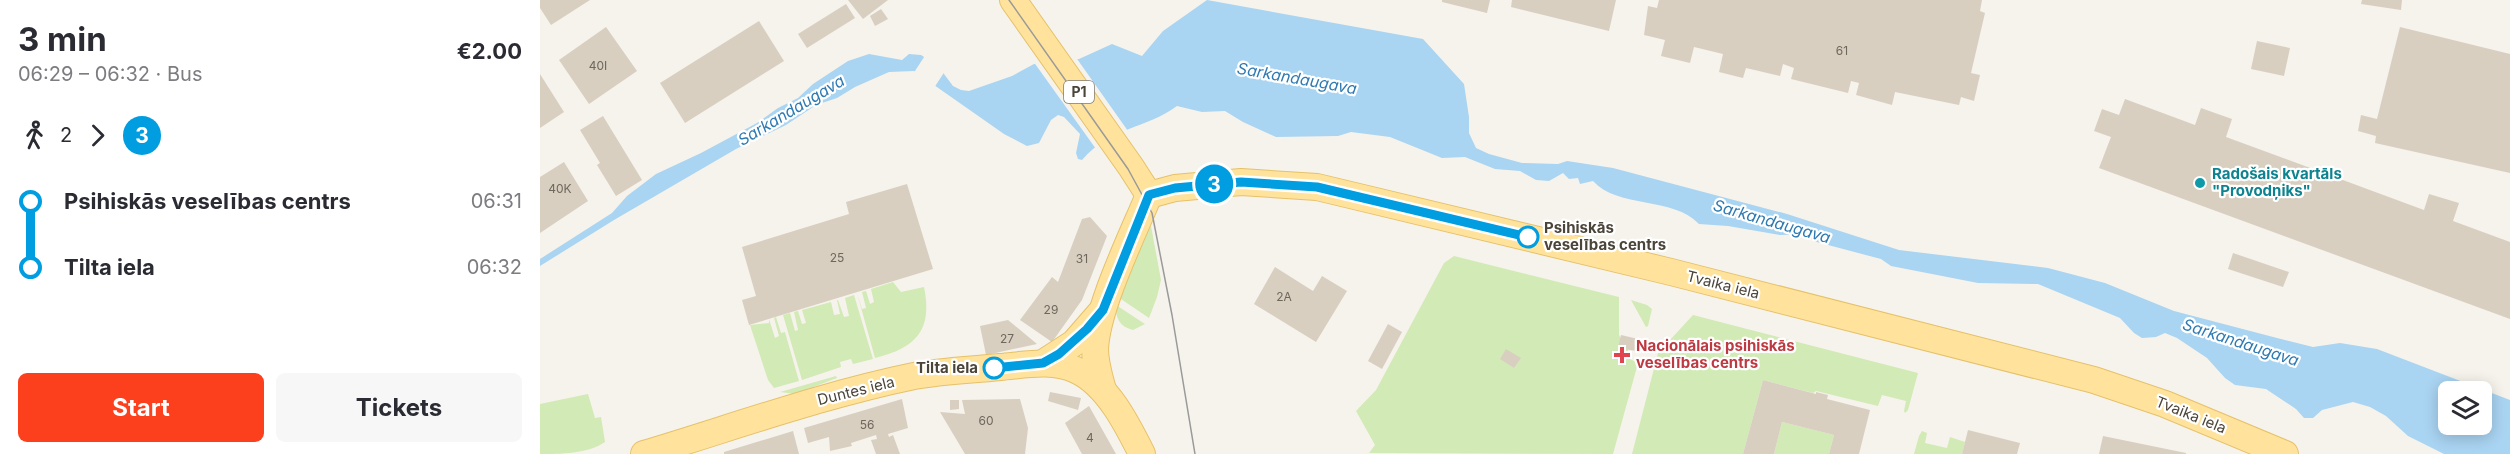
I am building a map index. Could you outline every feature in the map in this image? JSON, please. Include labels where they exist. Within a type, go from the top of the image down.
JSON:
[{"type":"main road","name":"P1","points":[[1020,9],[1149,195]]},
{"type":"main road","name":"Tvaika iela","points":[[1149,195],[1175,188],[1241,182],[1317,187],[1671,272],[2094,380],[2165,404],[2285,454]]},
{"type":"main road","points":[[1142,454],[1102,390],[1096,365],[1095,347],[1103,310],[1149,195]]},
{"type":"main road","points":[[1043,363],[1074,343],[1103,310]]},
{"type":"main road","name":"Duntes iela","points":[[644,454],[768,414],[914,376],[1043,363],[1066,366],[1078,371],[1089,377],[1102,390]]},
{"type":"green space","points":[[1151,226],[1161,280],[1149,318],[1118,297]]},
{"type":"green space","points":[[1454,256],[1619,297],[1619,335],[1628,350],[1630,359],[1638,363],[1613,454],[1369,453],[1375,445],[1356,411],[1376,390],[1444,263]]},
{"type":"green space","points":[[893,282],[901,292],[924,287],[926,315],[918,335],[911,342],[901,349],[875,358],[857,293],[862,309],[866,308],[862,292],[866,291],[870,304],[874,302],[871,289]]},
{"type":"green space","points":[[854,295],[873,359],[853,364],[851,359],[840,362],[841,367],[802,380],[783,315],[790,313],[795,331],[798,330],[794,312],[798,311],[802,324],[806,323],[802,310],[831,302],[834,315],[840,314],[838,300],[844,317],[849,316],[845,298]]},
{"type":"green space","points":[[1631,300],[1652,309],[1648,326],[1646,327]]},
{"type":"green space","points":[[1116,305],[1145,324],[1133,330],[1125,327],[1116,314]]},
{"type":"green space","points":[[1693,315],[1918,373],[1908,410],[1905,413],[1906,401],[1882,395],[1878,406],[1763,380],[1743,454],[1632,454],[1658,353]]},
{"type":"green space","points":[[776,317],[781,333],[785,332],[799,381],[774,388],[768,380],[750,325],[769,323],[769,319],[775,338],[779,336],[774,318]]},
{"type":"green space","points":[[836,376],[837,378],[795,394],[780,392]]},
{"type":"green space","points":[[588,394],[595,418],[601,417],[605,442],[582,451],[540,454],[540,404]]},
{"type":"green space","points":[[1782,422],[1834,435],[1829,454],[1774,454]]},
{"type":"green space","points":[[1922,431],[1927,433],[1925,443],[1947,448],[1950,437],[1965,442],[1962,454],[1914,454]]},
{"type":"water","name":"Sarkandaugava","points":[[1207,0],[1423,39],[1464,84],[1469,133],[1476,148],[1489,154],[1522,163],[1558,164],[1567,161],[1613,168],[1787,214],[1899,250],[2048,268],[2105,283],[2174,311],[2313,347],[2340,343],[2377,349],[2460,381],[2438,381],[2438,435],[2492,435],[2492,393],[2510,400],[2510,454],[2444,454],[2408,436],[2386,416],[2370,407],[2353,402],[2322,410],[2313,418],[2304,418],[2296,409],[2266,389],[2235,385],[2225,378],[2207,358],[2177,338],[2165,333],[2156,337],[2142,338],[2120,318],[2038,284],[1978,283],[1891,266],[1881,259],[1813,241],[1807,234],[1780,235],[1728,226],[1699,224],[1688,215],[1675,209],[1616,196],[1593,181],[1580,184],[1578,178],[1569,179],[1563,173],[1549,181],[1536,180],[1520,171],[1495,169],[1465,157],[1442,158],[1390,137],[1351,132],[1338,136],[1276,137],[1225,111],[1202,112],[1177,106],[1153,120],[1116,134],[1093,149],[1082,160],[1078,159],[1076,153],[1080,134],[1064,117],[1058,115],[1051,120],[1039,143],[1027,146],[1004,134],[914,71],[889,72],[837,98],[816,105],[786,125],[736,149],[614,220],[540,266],[540,259],[612,213],[627,196],[656,174],[757,123],[778,108],[798,98],[813,84],[848,61],[869,54],[902,60],[909,54],[921,55],[938,66],[953,86],[969,91],[1012,76],[1034,64],[1079,59],[1112,44],[1142,56],[1163,31]]},
{"type":"pier","points":[[926,54],[940,64],[945,71],[934,88],[913,74]]},
{"type":"pier","points":[[1075,56],[1128,131],[1096,149],[1033,61]]},
{"type":"building","points":[[540,0],[590,0],[551,25],[540,8]]},
{"type":"building","points":[[848,0],[888,0],[863,19]]},
{"type":"building","points":[[1442,0],[1490,0],[1487,13],[1442,2]]},
{"type":"building","points":[[1512,0],[1616,0],[1609,31],[1511,7]]},
{"type":"building","points":[[1659,0],[1982,0],[1980,11],[1985,13],[1971,73],[1980,75],[1974,101],[1961,97],[1959,105],[1895,92],[1892,105],[1856,95],[1859,83],[1851,81],[1848,93],[1791,79],[1794,68],[1783,64],[1780,76],[1746,68],[1743,78],[1719,72],[1723,54],[1694,47],[1690,63],[1661,56],[1665,40],[1644,35],[1648,6],[1657,8]]},
{"type":"building","points":[[2362,0],[2402,0],[2401,10],[2361,4]]},
{"type":"building","points":[[846,4],[855,18],[807,48],[798,34]]},
{"type":"building","points":[[881,9],[888,19],[875,26],[870,16]]},
{"type":"building","points":[[759,21],[784,61],[685,123],[660,83]]},
{"type":"building","points":[[606,27],[637,71],[589,104],[559,60]]},
{"type":"building","points":[[2400,27],[2510,54],[2510,173],[2375,143],[2376,136],[2358,131],[2361,115],[2377,119]]},
{"type":"building","points":[[2257,41],[2290,48],[2284,76],[2251,69]]},
{"type":"building","points":[[540,74],[564,112],[540,128]]},
{"type":"building","points":[[2125,99],[2195,125],[2201,108],[2232,119],[2226,137],[2424,210],[2429,194],[2459,203],[2453,221],[2510,242],[2510,319],[2099,168],[2111,137],[2094,131],[2102,109],[2119,115]]},
{"type":"building","points":[[603,116],[642,180],[616,196],[597,165],[600,163],[580,130]]},
{"type":"building","points":[[564,162],[588,201],[540,233],[540,177]]},
{"type":"building","points":[[907,184],[933,269],[749,325],[742,300],[756,296],[742,247],[849,214],[846,202]]},
{"type":"building","points":[[1090,217],[1107,236],[1082,300],[1052,342],[1020,320],[1052,277],[1058,282],[1082,219]]},
{"type":"building","points":[[2233,253],[2289,272],[2283,287],[2228,269]]},
{"type":"building","points":[[1275,267],[1313,291],[1322,276],[1347,291],[1316,342],[1254,304]]},
{"type":"building","points":[[1008,320],[1037,344],[986,355],[980,326]]},
{"type":"building","points":[[1388,324],[1402,332],[1382,369],[1368,361]]},
{"type":"building","points":[[1621,335],[1647,341],[1644,350],[1618,348]]},
{"type":"building","points":[[1506,349],[1521,358],[1514,368],[1500,359]]},
{"type":"building","points":[[1763,380],[1828,395],[1827,399],[1870,410],[1859,454],[1829,454],[1834,435],[1782,422],[1774,454],[1743,454]]},
{"type":"building","points":[[1050,392],[1081,398],[1078,410],[1048,401]]},
{"type":"building","points":[[902,399],[908,428],[888,434],[889,437],[893,435],[900,454],[876,454],[871,440],[877,439],[876,435],[851,443],[852,446],[830,451],[829,437],[808,443],[804,428]]},
{"type":"building","points":[[1020,399],[1028,428],[1025,454],[965,454],[940,412],[965,414],[962,400]]},
{"type":"building","points":[[950,400],[959,400],[959,409],[950,410]]},
{"type":"building","points":[[1089,406],[1116,454],[1082,454],[1065,423]]},
{"type":"building","points":[[1968,430],[2020,443],[2017,454],[1962,454]]},
{"type":"building","points":[[793,431],[799,454],[724,454],[724,452]]},
{"type":"building","points":[[2103,436],[2186,453],[2186,454],[2099,454]]},
{"type":"tram line","points":[[1009,0],[1128,169],[1152,213],[1195,454]]},
{"type":"bus line","name":"3","points":[[994,368],[1043,363],[1074,343],[1103,310],[1149,195],[1175,188],[1241,182],[1317,187],[1528,237]]},
{"type":"place","name":"Radošais kvartāls \"Provodņiks\"","points":[[2200,183]]},
{"type":"place","name":"Psihiskās veselības centrs","points":[[1528,237]]},
{"type":"place","name":"Nacionālais psihiskās veselības centrs","points":[[1622,355]]},
{"type":"place","name":"Tilta iela","points":[[994,368]]}]
